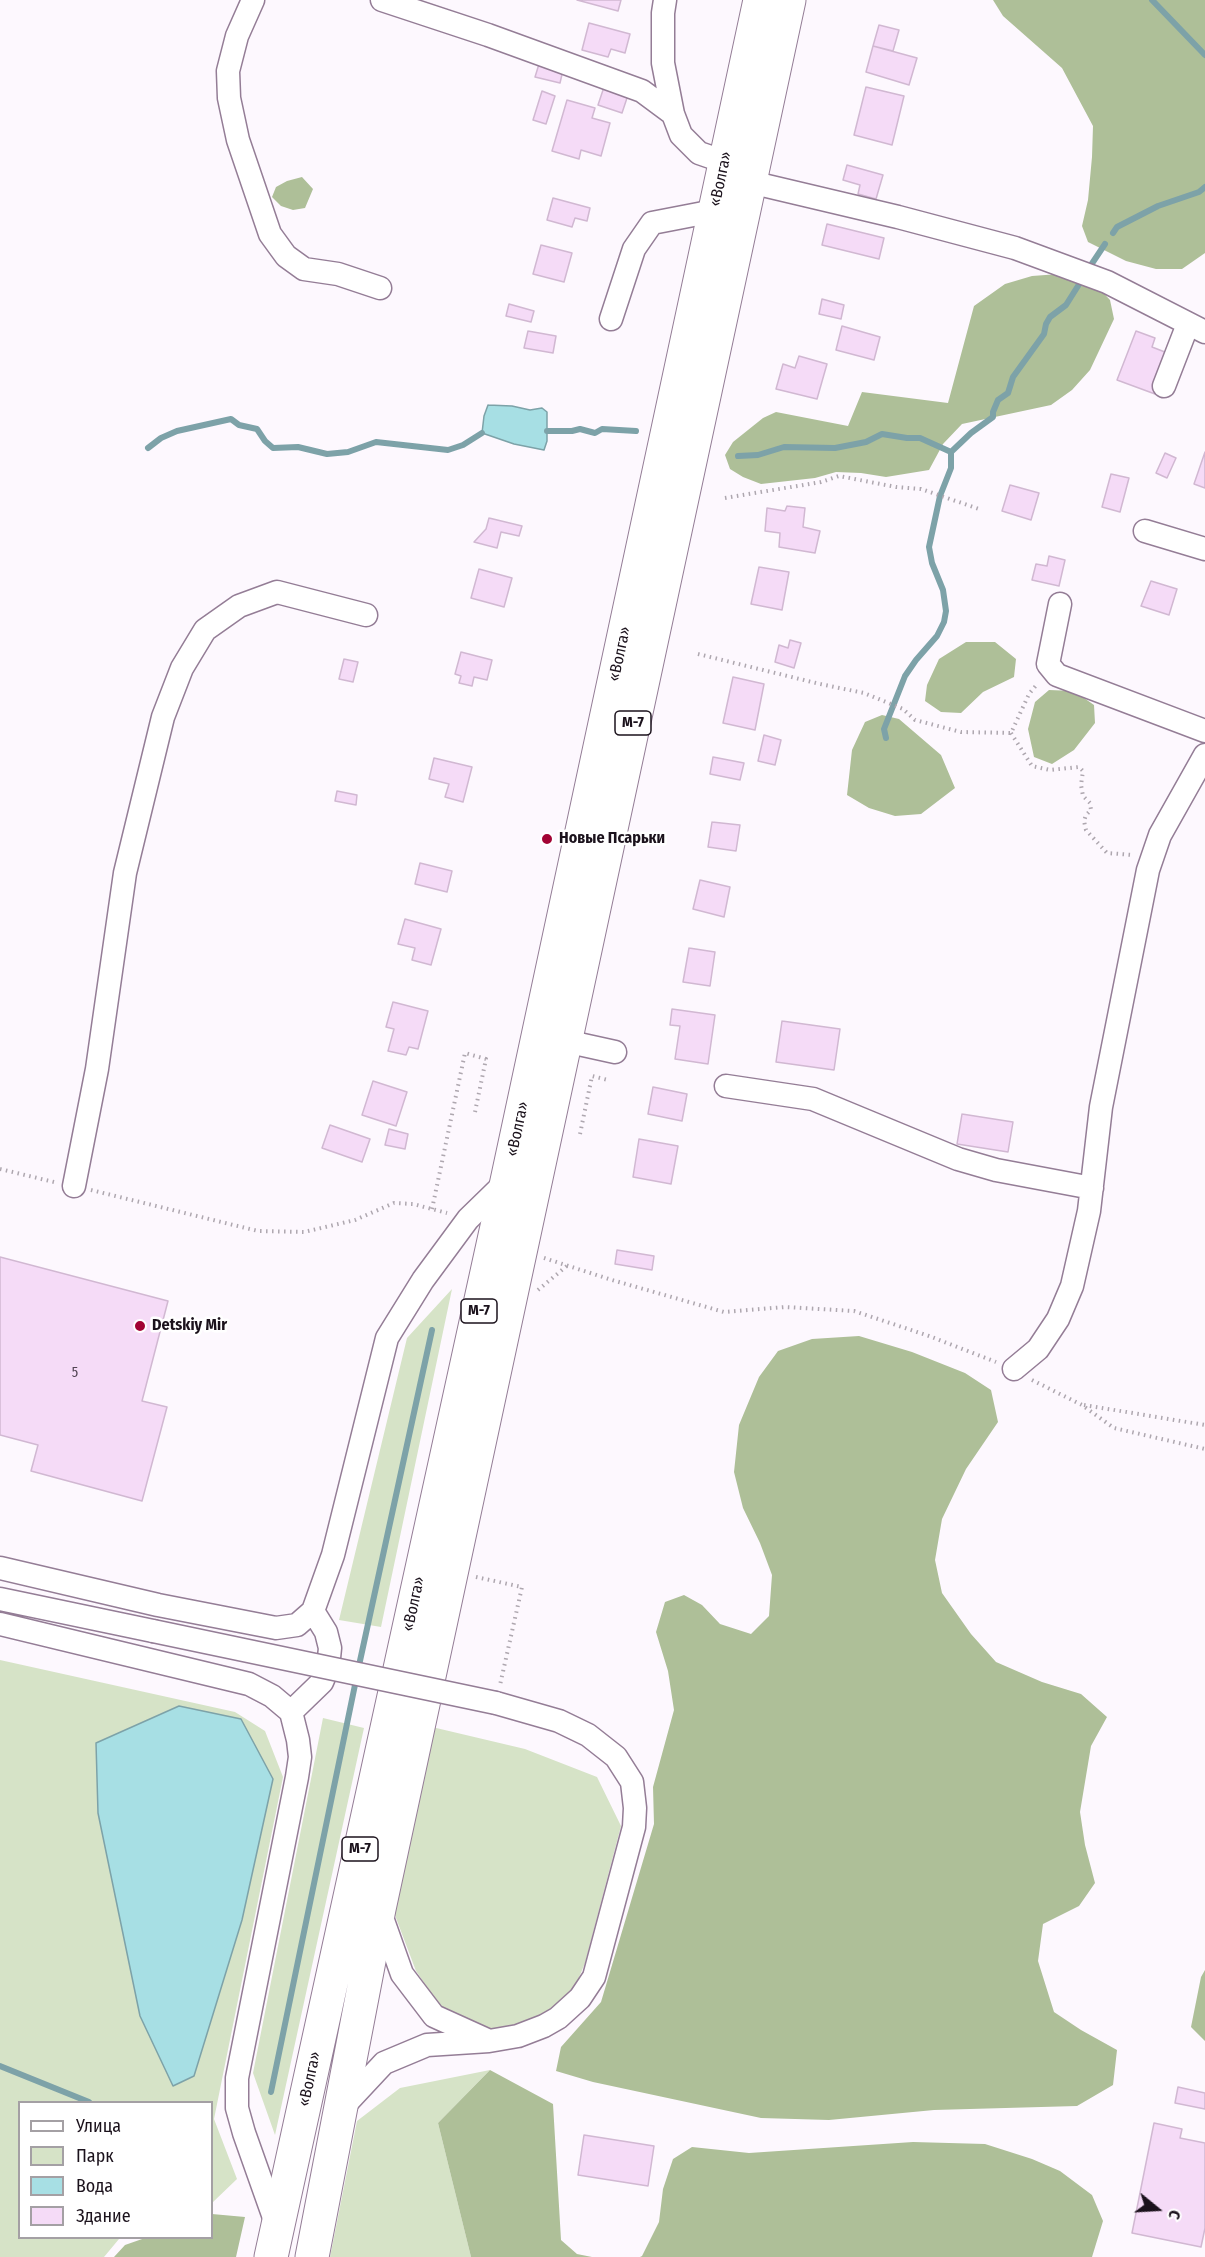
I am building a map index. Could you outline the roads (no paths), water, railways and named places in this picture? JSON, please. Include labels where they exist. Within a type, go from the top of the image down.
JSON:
[{"type":"highway","name":"«Волга»","points":[[274,2242],[507,1180],[760,0]]},
{"type":"highway","name":"«Волга»","points":[[312,2257],[379,1909],[789,0]]},
{"type":"street","points":[[253,0],[237,36],[228,71],[229,98],[238,140],[270,234],[286,256],[304,269],[338,274],[380,288]]},
{"type":"street","points":[[382,0],[488,34],[642,91],[673,114]]},
{"type":"street","points":[[665,0],[663,63],[673,114],[681,135],[699,153],[725,162]]},
{"type":"street","points":[[750,182],[898,217],[1015,248],[1107,282],[1196,328],[1164,386]]},
{"type":"street","points":[[611,319],[634,249],[651,223],[714,211]]},
{"type":"street","points":[[1145,531],[1205,549]]},
{"type":"street","points":[[74,1186],[97,1069],[125,873],[164,717],[182,668],[205,630],[238,606],[277,592],[366,615]]},
{"type":"street","points":[[1060,604],[1048,664],[1057,675],[1205,731]]},
{"type":"street","points":[[1014,1369],[1038,1349],[1072,1286],[1089,1211],[1103,1096],[1148,870],[1160,836],[1205,755]]},
{"type":"street","points":[[565,1041],[615,1052]]},
{"type":"street","points":[[726,1086],[813,1099],[958,1159],[996,1170],[1092,1188]]},
{"type":"street","points":[[0,1568],[158,1605],[276,1628],[297,1625],[313,1611],[333,1555],[387,1338],[423,1280],[468,1219],[507,1180]]},
{"type":"street","points":[[0,1599],[497,1698],[559,1721],[588,1735],[616,1757],[632,1782],[635,1808],[634,1827],[594,1977],[580,1998],[558,2018],[518,2036],[489,2041],[427,2045],[384,2063],[341,2109]]},
{"type":"street","points":[[291,1712],[322,1682],[328,1668],[330,1648],[326,1632],[313,1611]]},
{"type":"street","points":[[0,1624],[249,1684],[272,1696],[291,1712],[300,1757],[237,2078],[237,2108],[274,2242]]},
{"type":"street","points":[[379,1909],[402,1974],[434,2016],[489,2041]]},
{"type":"water","points":[[488,405],[512,406],[530,410],[542,408],[547,412],[547,441],[544,450],[514,444],[482,433]]},
{"type":"water","points":[[179,1706],[241,1719],[273,1779],[242,1920],[194,2076],[173,2086],[140,2016],[98,1813],[96,1743]]},
{"type":"waterway","points":[[1152,0],[1205,55]]},
{"type":"waterway","points":[[1113,233],[1117,227],[1158,206],[1199,192],[1205,187]]},
{"type":"waterway","points":[[1089,268],[1105,244]]},
{"type":"waterway","points":[[951,452],[993,417],[998,400],[1008,393],[1013,377],[1044,334],[1050,317],[1066,305],[1083,278]]},
{"type":"waterway","points":[[148,448],[161,438],[177,431],[231,419],[239,425],[257,429],[273,448],[298,447],[327,454],[348,452],[376,442],[448,450],[463,445],[482,433]]},
{"type":"waterway","points":[[547,431],[580,429],[595,433],[602,429],[636,431]]},
{"type":"waterway","points":[[738,456],[758,455],[784,447],[835,448],[866,442],[882,434],[920,438],[951,452],[951,468],[940,496],[929,547],[932,563],[943,590],[946,611],[944,622],[937,636],[905,676],[884,729],[886,738]]},
{"type":"waterway","points":[[358,1670],[432,1330]]},
{"type":"waterway","points":[[271,2092],[356,1680]]},
{"type":"waterway","points":[[0,2066],[87,2101]]},
{"type":"place","name":"Новые Псарьки","points":[[547,839]]},
{"type":"place","name":"Detskiy Mir","points":[[140,1326]]}]
